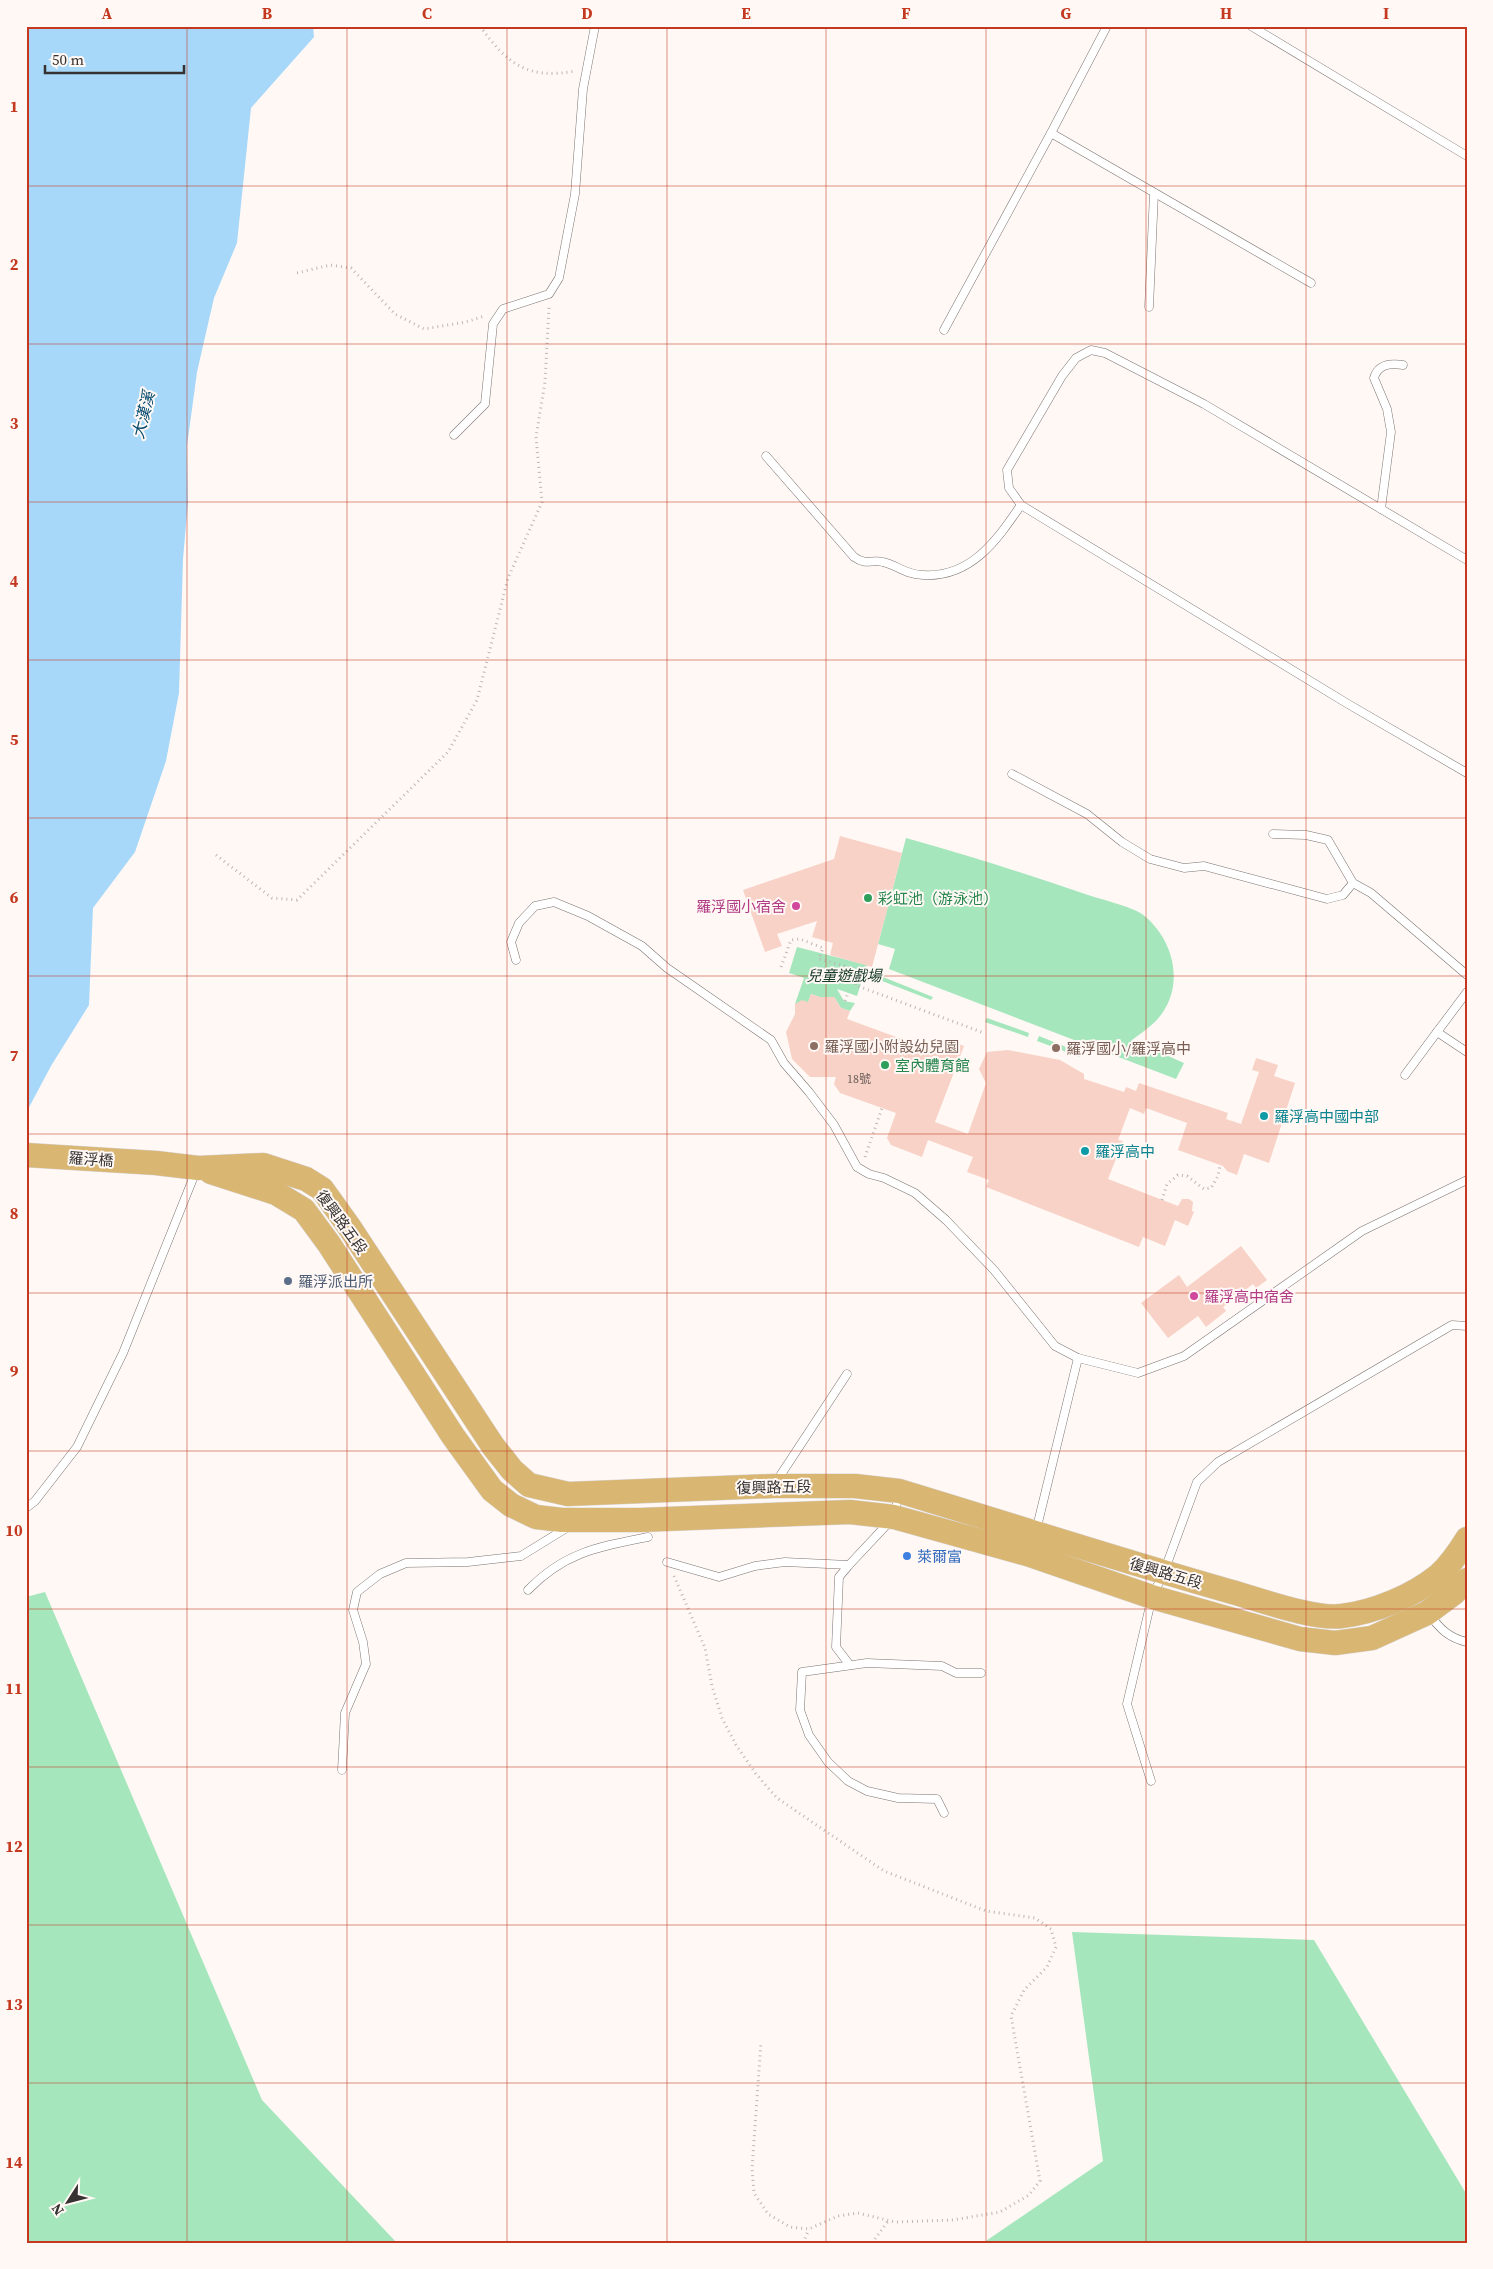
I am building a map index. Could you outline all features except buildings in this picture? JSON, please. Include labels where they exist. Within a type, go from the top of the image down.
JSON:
[{"type":"main road","name":"羅浮橋","points":[[26,1155],[156,1163]]},
{"type":"main road","name":"復興路五段","points":[[156,1163],[198,1168],[264,1165],[306,1179],[322,1189],[350,1228],[493,1446],[512,1470],[529,1485],[568,1494],[773,1486],[855,1486],[899,1491],[1031,1544],[1152,1596],[1300,1639],[1335,1642],[1372,1638],[1428,1613],[1454,1593],[1467,1580]]},
{"type":"main road","name":"復興路五段","points":[[198,1168],[276,1193],[304,1210],[360,1292],[452,1436],[492,1490],[511,1505],[536,1517],[578,1520],[640,1520],[850,1512],[894,1517],[1164,1572],[1305,1612],[1340,1616],[1369,1610],[1419,1589],[1440,1574],[1458,1554],[1467,1540]]},
{"type":"main road","points":[[360,1292],[384,1282]]},
{"type":"main road","points":[[492,1490],[512,1470]]},
{"type":"lane","points":[[454,435],[485,404],[493,324],[503,309],[549,294],[559,278],[574,194],[587,69],[595,26]]},
{"type":"lane","points":[[944,330],[1052,133],[1107,26]]},
{"type":"lane","points":[[1251,26],[1467,156]]},
{"type":"lane","points":[[1052,133],[1311,283]]},
{"type":"lane","points":[[1149,307],[1154,193]]},
{"type":"lane","points":[[1467,560],[1204,404],[1105,353],[1091,350],[1076,358],[1062,376],[1007,470],[1009,488],[1021,505],[1348,704],[1467,773]]},
{"type":"lane","points":[[1381,509],[1391,432],[1390,420],[1374,378],[1376,371],[1382,366],[1390,364],[1402,365]]},
{"type":"lane","points":[[766,456],[854,557],[863,563],[884,562],[902,571],[924,576],[946,573],[973,563],[999,538],[1021,505]]},
{"type":"lane","points":[[1012,774],[1087,814],[1122,842],[1150,860],[1184,868],[1204,866],[1327,899],[1343,895],[1353,883]]},
{"type":"lane","points":[[1273,834],[1306,836],[1328,840],[1353,883],[1371,893],[1467,975]]},
{"type":"lane","points":[[516,960],[511,942],[519,923],[535,906],[554,902],[588,916],[642,946],[667,968],[772,1040],[784,1064],[834,1125],[850,1157],[860,1169],[915,1193],[946,1220],[994,1270],[1055,1346],[1078,1358],[1138,1373],[1184,1356],[1362,1231],[1467,1180]]},
{"type":"lane","points":[[1406,1075],[1467,992]]},
{"type":"lane","points":[[1437,1032],[1467,1052]]},
{"type":"lane","points":[[26,1508],[35,1501],[77,1447],[123,1353],[198,1168]]},
{"type":"lane","points":[[1151,1781],[1127,1704],[1152,1596],[1164,1572],[1196,1482],[1218,1462],[1452,1326],[1467,1326]]},
{"type":"lane","points":[[1031,1544],[1078,1358]]},
{"type":"lane","points":[[773,1486],[847,1374]]},
{"type":"lane","points":[[849,1664],[836,1647],[839,1577],[894,1517],[899,1491]]},
{"type":"lane","points":[[342,1770],[345,1713],[366,1664],[363,1642],[353,1610],[357,1592],[380,1574],[406,1562],[468,1562],[521,1556],[578,1520]]},
{"type":"lane","points":[[528,1590],[545,1573],[575,1555],[613,1544],[648,1537]]},
{"type":"lane","points":[[667,1562],[719,1577],[755,1566],[785,1562],[849,1564]]},
{"type":"lane","points":[[1428,1613],[1440,1629],[1454,1639],[1467,1642]]},
{"type":"lane","points":[[944,1813],[937,1799],[898,1798],[867,1791],[848,1781],[828,1762],[809,1735],[800,1710],[802,1672],[849,1664],[942,1666],[956,1673],[981,1673]]},
{"type":"path","points":[[480,26],[506,57],[530,72],[556,75],[587,69]]},
{"type":"path","points":[[297,273],[330,265],[351,268],[395,314],[424,328],[466,322],[503,309]]},
{"type":"path","points":[[216,855],[272,898],[297,900],[448,752],[477,700],[508,578],[542,502],[536,437],[545,382],[549,294]]},
{"type":"path","points":[[781,967],[791,940],[800,939],[823,948],[819,959],[859,970],[855,985],[984,1033]]},
{"type":"path","points":[[872,983],[876,972]]},
{"type":"path","points":[[846,1001],[848,993]]},
{"type":"path","points":[[860,1169],[882,1108]]},
{"type":"path","points":[[1162,1200],[1167,1184],[1178,1175],[1187,1176],[1204,1189],[1211,1188],[1218,1176],[1220,1165]]},
{"type":"path","points":[[667,1562],[705,1648],[712,1686],[722,1718],[736,1745],[756,1774],[776,1798],[884,1871],[986,1911],[1035,1918],[1051,1929],[1056,1947],[1047,1967],[1024,1990],[1012,2016],[1040,2181],[1029,2195],[1000,2212],[953,2220],[888,2221],[858,2213],[838,2216],[809,2230],[790,2227],[768,2214],[754,2193],[752,2169],[761,2042]]},
{"type":"path","points":[[872,2243],[888,2221]]},
{"type":"path","points":[[803,2243],[809,2230]]},
{"type":"green space","points":[[906,838],[1020,872],[1124,906],[1142,914],[1161,934],[1167,946],[1174,972],[1173,986],[1170,999],[1160,1016],[1132,1040],[1184,1063],[1176,1079],[889,969],[895,949],[878,944]]},
{"type":"green space","name":"兒童遊戲場","points":[[797,947],[867,965],[857,996],[837,989],[844,1001],[855,1003],[850,1011],[841,1008],[834,997],[820,997],[811,994],[808,1002],[795,1004],[804,978],[789,973]]},
{"type":"green space","points":[[883,977],[933,997],[931,1000],[882,981]]},
{"type":"green space","points":[[987,1018],[1029,1033],[1028,1037],[985,1022]]},
{"type":"green space","points":[[1039,1036],[1081,1053],[1080,1057],[1037,1041]]},
{"type":"green space","points":[[45,1592],[262,2100],[397,2243],[26,2243],[26,1597]]},
{"type":"green space","points":[[1072,1932],[1314,1940],[1467,2195],[1467,2243],[983,2243],[1103,2161]]},
{"type":"water","name":"大漢溪","points":[[26,26],[313,26],[314,37],[251,108],[237,243],[214,298],[197,372],[187,446],[188,503],[183,559],[179,693],[166,761],[135,852],[93,908],[89,1005],[51,1066],[26,1113]]},
{"type":"place","name":"彩虹池（游泳池）","points":[[868,898]]},
{"type":"place","name":"羅浮國小宿舍","points":[[796,906]]},
{"type":"place","name":"羅浮國小附設幼兒園","points":[[814,1046]]},
{"type":"place","name":"羅浮國小/羅浮高中","points":[[1056,1048]]},
{"type":"place","name":"室內體育館","points":[[885,1065]]},
{"type":"place","name":"羅浮高中國中部","points":[[1264,1116]]},
{"type":"place","name":"羅浮高中","points":[[1085,1151]]},
{"type":"place","name":"羅浮派出所","points":[[288,1281]]},
{"type":"place","name":"羅浮高中宿舍","points":[[1194,1296]]},
{"type":"place","name":"萊爾富","points":[[907,1556]]}]
